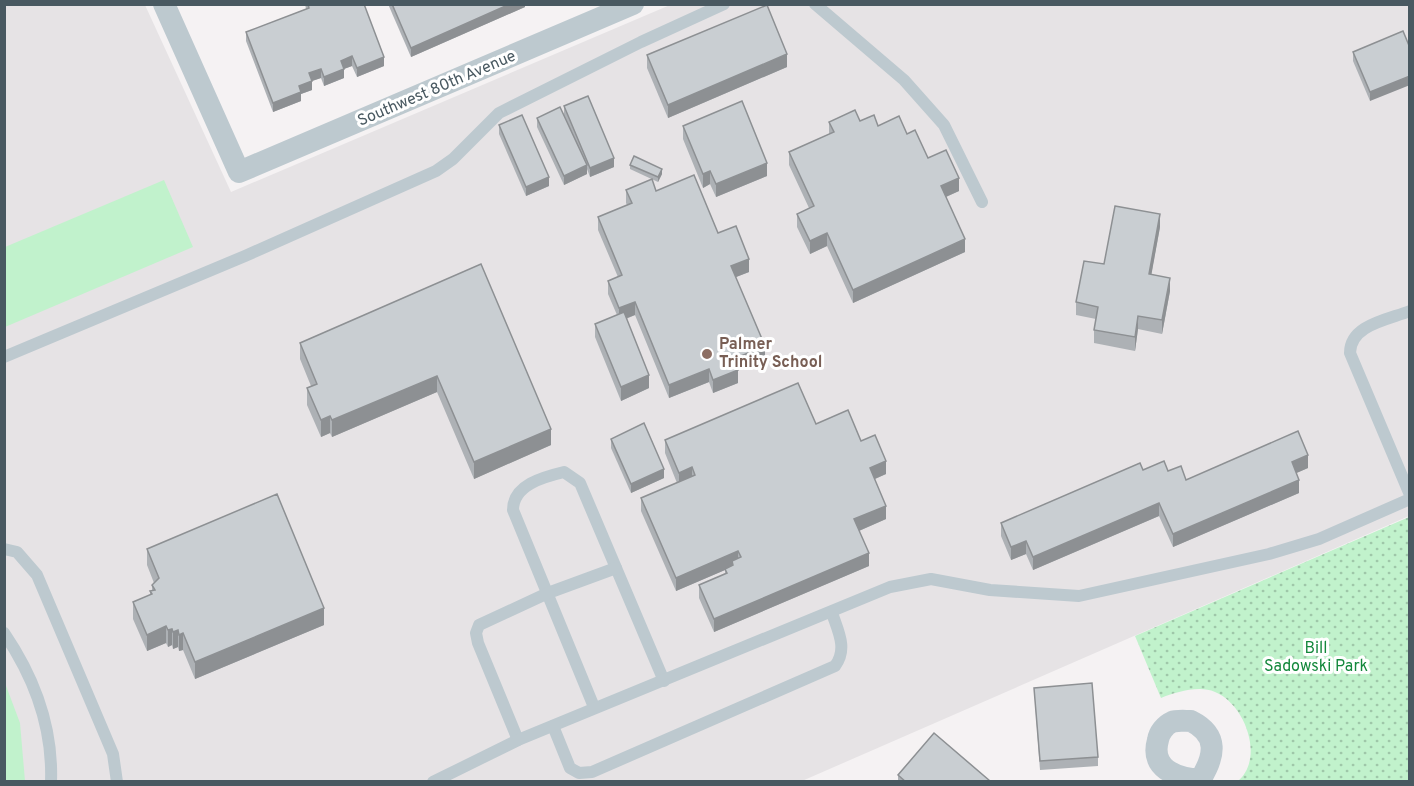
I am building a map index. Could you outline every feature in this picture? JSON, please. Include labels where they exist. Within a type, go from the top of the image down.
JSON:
[{"type":"street","name":"Southwest 80th Avenue","points":[[164,4],[239,172],[598,12],[633,4]]},
{"type":"lane","points":[[4,357],[245,256],[436,171],[453,159],[499,113],[641,42],[724,4]]},
{"type":"lane","points":[[815,4],[904,80],[944,125],[982,202]]},
{"type":"lane","points":[[434,782],[518,740],[832,613],[890,587],[931,579],[990,590],[1079,596],[1279,551],[1319,539],[1410,497],[1350,353],[1350,342],[1359,330],[1410,311]]},
{"type":"lane","points":[[594,708],[516,519],[513,500],[518,491],[555,474],[564,472],[573,476],[580,483],[664,681]]},
{"type":"lane","points":[[4,549],[17,552],[37,575],[113,754],[117,782]]},
{"type":"lane","points":[[518,740],[476,633],[479,625],[548,593],[616,567]]},
{"type":"lane","points":[[553,726],[570,768],[579,773],[592,772],[836,666],[841,658],[842,647],[832,613]]},
{"type":"lane","points":[[4,633],[20,656],[42,708],[52,764],[51,782]]},
{"type":"shaded area","name":"Palmer Trinity School","points":[[5,5],[145,5],[231,192],[670,5],[1409,5],[1409,516],[802,781],[5,782]]},
{"type":"green space","points":[[164,180],[193,247],[5,327],[5,247]]},
{"type":"green space","name":"Bill Sadowski Park","points":[[1409,517],[1409,781],[1238,781],[1246,771],[1250,759],[1248,732],[1243,719],[1226,698],[1209,690],[1188,690],[1161,698],[1135,636]]},
{"type":"green space","points":[[5,683],[20,723],[25,781],[5,781]]},
{"type":"building","points":[[308,4],[364,4],[384,57],[357,68],[352,56],[341,61],[344,69],[324,77],[321,69],[309,73],[312,81],[299,86],[301,92],[273,103],[246,32],[309,8]]},
{"type":"building","points":[[392,4],[510,4],[411,48]]},
{"type":"building","points":[[767,5],[787,54],[668,105],[647,55]]},
{"type":"building","points":[[1403,31],[1410,48],[1410,76],[1370,92],[1353,52]]},
{"type":"building","points":[[588,96],[614,158],[590,168],[564,106]]},
{"type":"building","points":[[742,101],[767,163],[716,184],[710,171],[703,174],[683,126]]},
{"type":"building","points":[[560,107],[587,165],[564,176],[537,118]]},
{"type":"building","points":[[855,110],[860,121],[874,115],[878,126],[899,116],[907,134],[915,130],[928,158],[946,150],[959,178],[941,186],[965,239],[853,290],[827,233],[810,241],[797,214],[814,206],[789,152],[834,132],[829,122]]},
{"type":"building","points":[[522,115],[549,177],[526,187],[499,125]]},
{"type":"building","points":[[634,156],[662,169],[658,177],[630,165]]},
{"type":"building","points":[[694,175],[718,233],[736,226],[749,259],[731,266],[765,346],[734,359],[738,370],[713,380],[709,369],[669,385],[635,302],[619,308],[608,281],[622,275],[598,217],[632,203],[626,190],[652,179],[656,191]]},
{"type":"building","points":[[1115,206],[1160,214],[1149,274],[1170,278],[1162,320],[1138,316],[1135,337],[1094,330],[1098,307],[1076,302],[1084,261],[1104,264]]},
{"type":"building","points":[[481,264],[551,429],[474,462],[437,376],[332,420],[330,416],[321,420],[307,388],[317,384],[300,343]]},
{"type":"building","points":[[624,312],[649,375],[621,387],[595,324]]},
{"type":"building","points":[[798,383],[816,424],[848,410],[861,441],[875,435],[886,461],[870,468],[886,506],[854,519],[869,553],[714,619],[699,585],[727,573],[725,569],[733,565],[732,561],[741,557],[738,551],[676,578],[641,498],[695,475],[692,467],[679,473],[665,440]]},
{"type":"building","points":[[644,423],[664,469],[631,484],[611,439]]},
{"type":"building","points":[[1298,431],[1308,455],[1292,462],[1299,480],[1173,534],[1159,503],[1033,557],[1026,541],[1011,547],[1001,523],[1140,463],[1143,470],[1164,461],[1168,471],[1181,466],[1186,480]]},
{"type":"building","points":[[277,494],[324,608],[195,662],[183,633],[179,635],[178,630],[173,632],[166,626],[147,635],[133,602],[152,594],[150,591],[155,590],[152,585],[159,578],[147,549]]},
{"type":"building","points":[[1092,683],[1098,757],[1040,761],[1034,688]]},
{"type":"building","points":[[934,733],[990,781],[906,782],[898,775]]},
{"type":"place","name":"Palmer Trinity School","points":[[707,354]]}]
